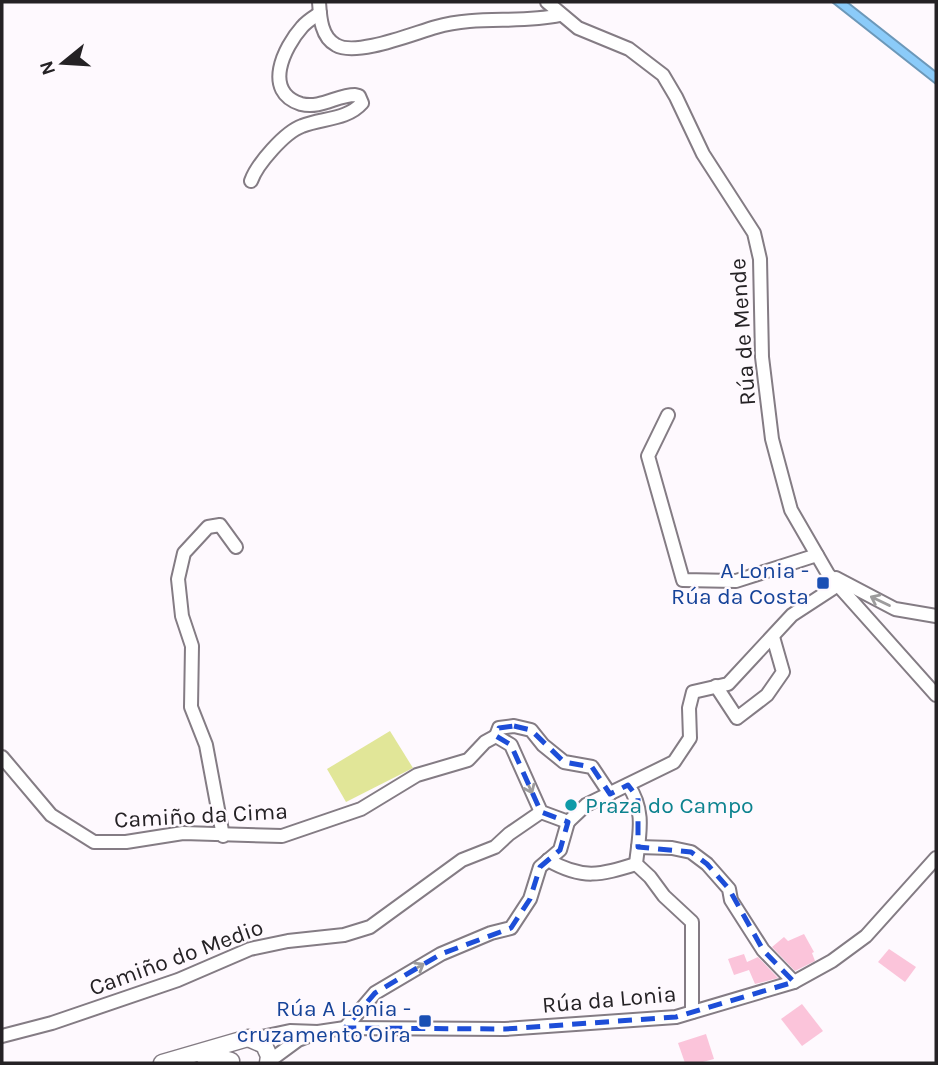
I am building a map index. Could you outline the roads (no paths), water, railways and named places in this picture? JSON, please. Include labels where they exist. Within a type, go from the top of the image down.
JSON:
[{"type":"street","name":"Rúa de Mende","points":[[547,2],[578,28],[629,49],[663,75],[703,153],[754,233],[761,259],[762,357],[772,439],[791,510],[828,574],[936,695]]},
{"type":"street","points":[[319,8],[320,21],[326,34],[335,45],[346,49],[365,47],[445,24],[475,20],[540,19],[560,15]]},
{"type":"street","points":[[251,181],[278,143],[298,127],[338,118],[362,103],[359,96],[349,95],[320,104],[300,103],[280,85],[281,63],[288,45],[319,8]]},
{"type":"street","points":[[668,415],[648,456],[683,580],[736,581],[817,555]]},
{"type":"street","points":[[223,836],[206,745],[191,707],[192,646],[182,616],[178,579],[184,553],[208,527],[220,525],[236,547]]},
{"type":"street","points":[[828,574],[895,609],[936,616]]},
{"type":"street","points":[[345,1028],[375,993],[442,954],[491,933],[511,929],[530,899],[540,867],[560,850],[568,822],[586,805],[674,762],[690,738],[689,708],[694,692],[728,684],[792,615],[838,585]]},
{"type":"street","points":[[716,686],[737,718],[767,695],[783,672],[772,637]]},
{"type":"street","points":[[568,822],[541,812],[511,745],[496,736],[499,727],[514,726],[531,730],[543,745],[564,762],[592,767],[610,794]]},
{"type":"street","name":"Camiño da Cima","points":[[2,757],[51,815],[94,842],[126,842],[183,833],[282,836],[361,809],[417,775],[468,761],[485,742],[496,736]]},
{"type":"street","points":[[628,785],[638,798],[640,820],[636,864]]},
{"type":"street","name":"Camiño do Medio","points":[[2,1036],[52,1023],[178,980],[250,949],[288,940],[344,935],[370,927],[462,860],[495,846],[541,812]]},
{"type":"street","points":[[638,847],[671,848],[691,852],[706,863],[729,889],[731,900],[763,950],[794,982]]},
{"type":"street","name":"Rúa da Lonia","points":[[246,1040],[290,1031],[318,1032],[345,1028],[505,1029],[676,1017],[692,1013],[794,982],[832,961],[866,936],[936,858]]},
{"type":"street","points":[[548,860],[566,871],[599,875],[636,864]]},
{"type":"street","points":[[636,864],[692,922],[692,1013]]},
{"type":"street","name":"Rúa da Lonia","points":[[268,1062],[298,1040],[318,1032]]},
{"type":"street","points":[[193,1055],[213,1056],[231,1062],[232,1050],[246,1040]]},
{"type":"street","points":[[162,1063],[246,1040],[259,1041],[267,1050],[268,1062]]},
{"type":"water","points":[[832,2],[847,2],[936,72],[936,84]]},
{"type":"place","name":"A Lonia - Rúa da Costa","points":[[823,583]]},
{"type":"place","name":"Praza do Campo","points":[[571,805]]},
{"type":"place","name":"Rúa A Lonia - cruzamento Oira","points":[[425,1021]]}]
